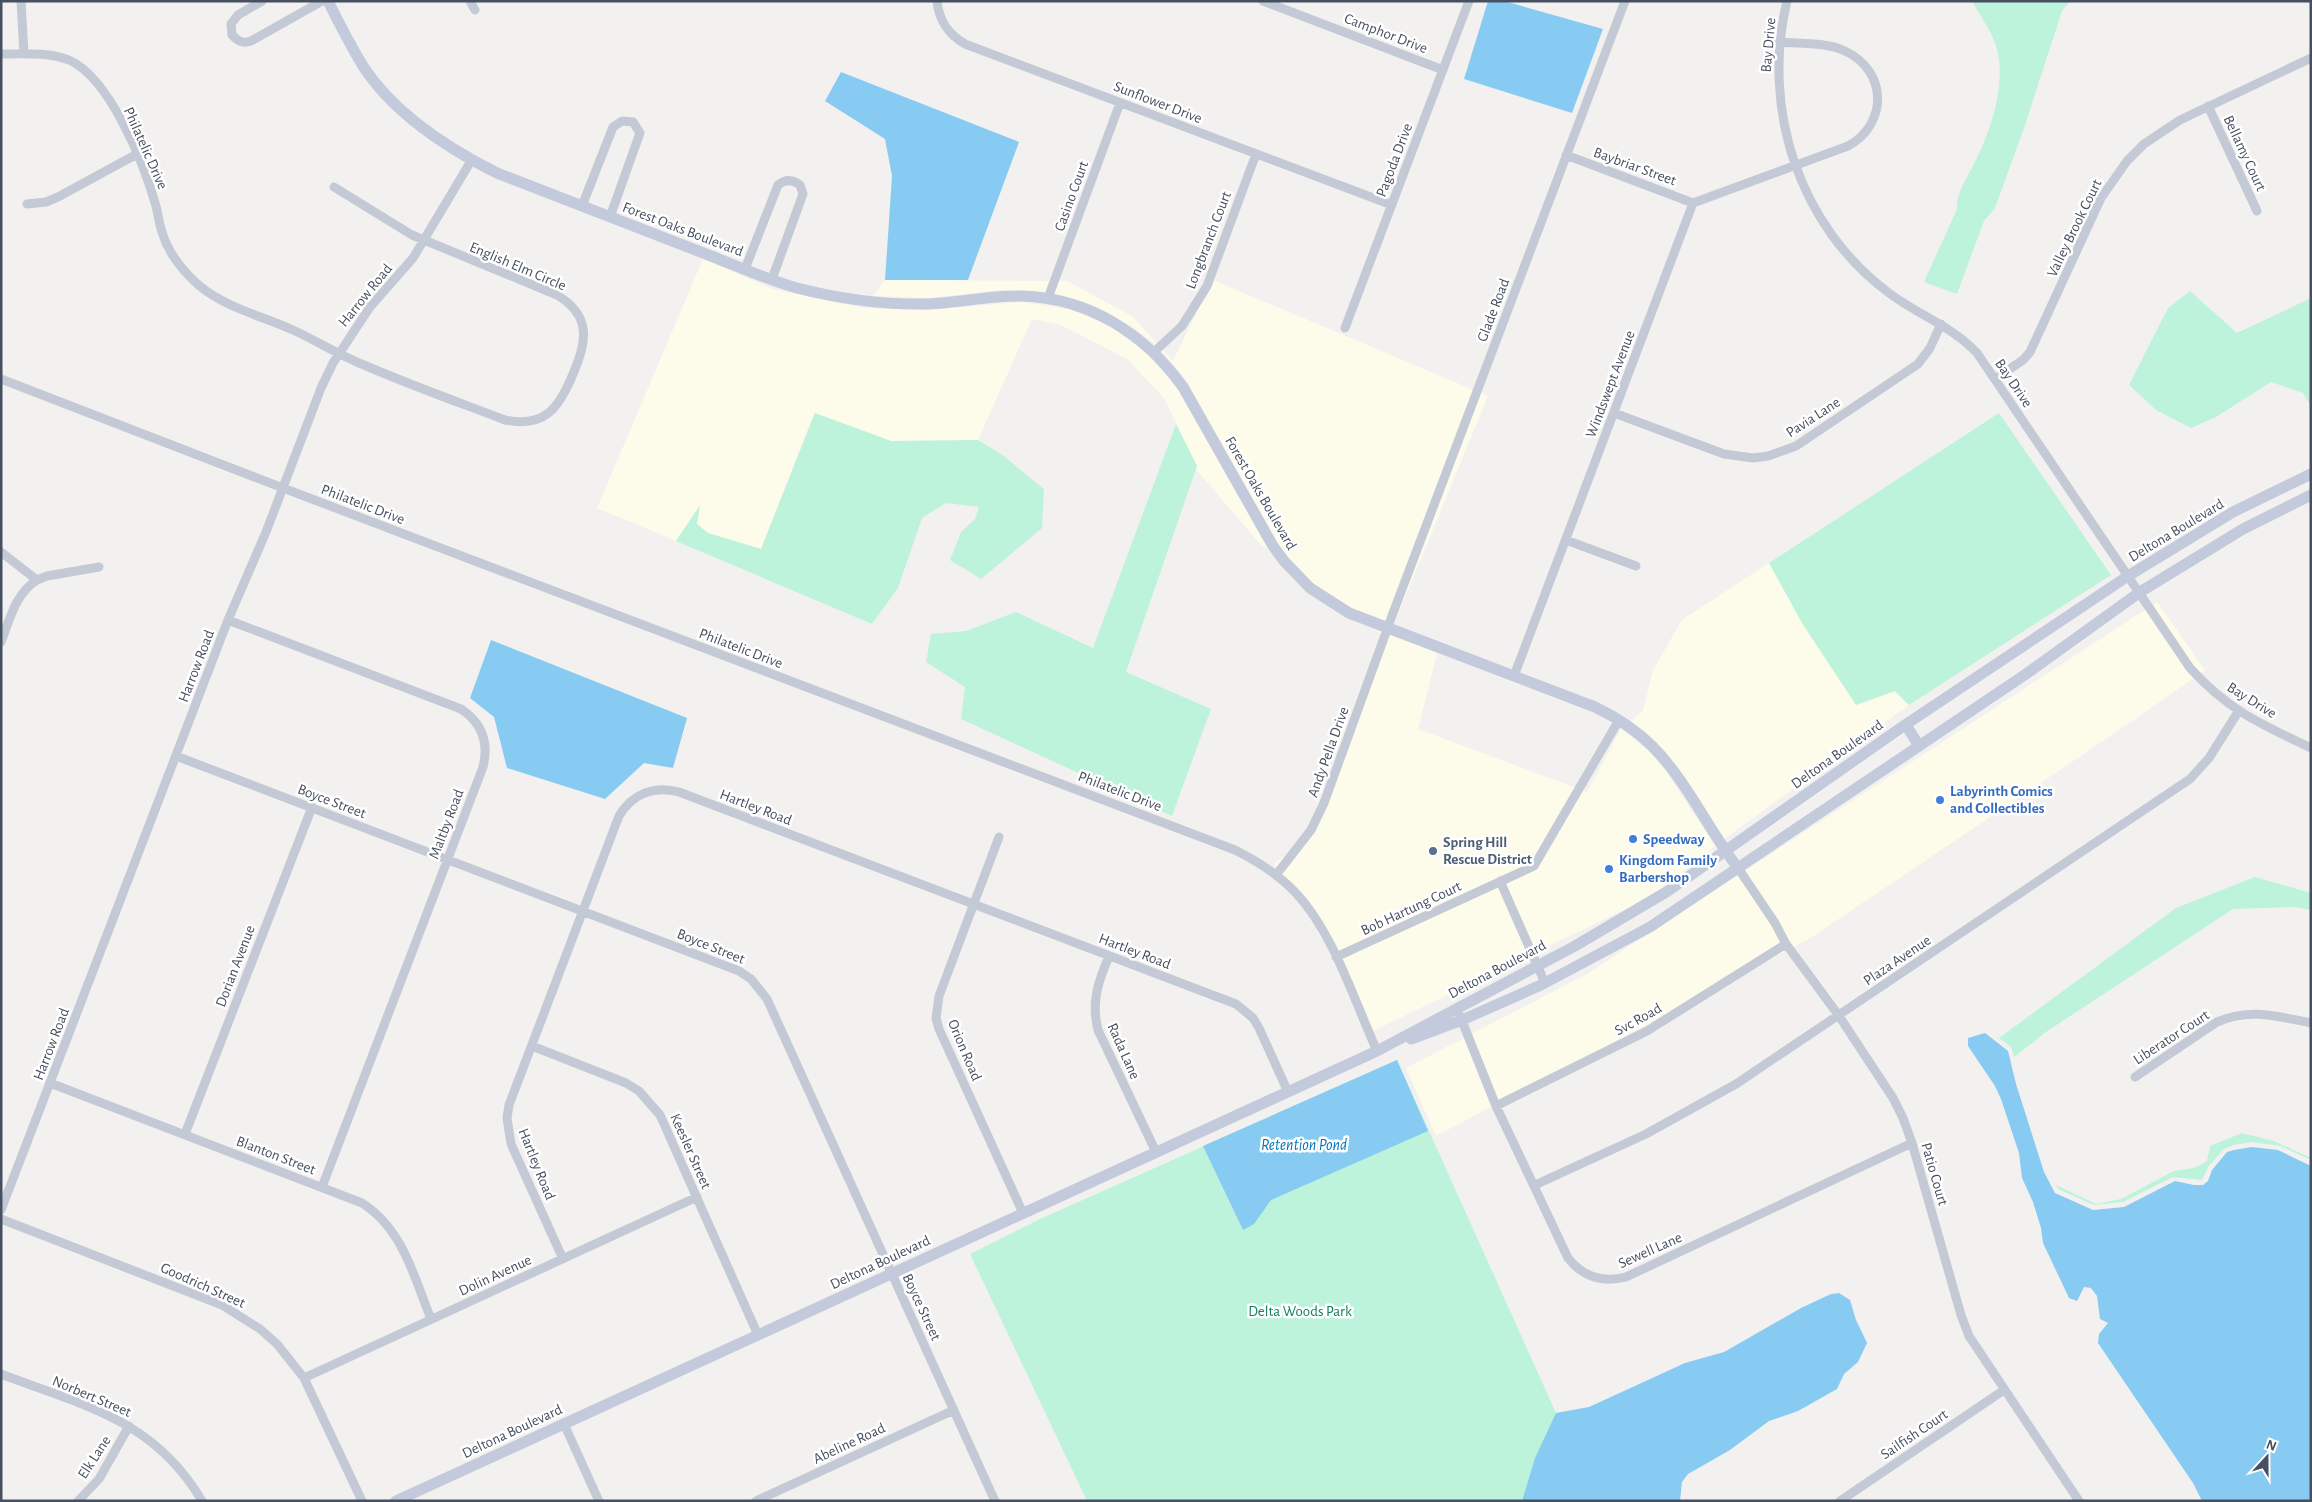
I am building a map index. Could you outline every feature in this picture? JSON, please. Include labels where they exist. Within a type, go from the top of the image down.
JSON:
[{"type":"main road","name":"Forest Oaks Boulevard","points":[[328,1],[364,67],[385,93],[428,132],[471,161],[497,174],[772,279],[827,295],[892,303],[928,304],[1007,296],[1048,298],[1071,304],[1111,320],[1131,333],[1154,352],[1183,387],[1273,546],[1284,561],[1310,588],[1329,602],[1349,613],[1595,707],[1619,720],[1652,746],[1667,762],[1738,868]]},
{"type":"main road","name":"Deltona Boulevard","points":[[396,1501],[1376,1051],[1619,921],[1725,851],[1906,725],[2128,576],[2233,512],[2311,474]]},
{"type":"main road","name":"Deltona Boulevard","points":[[1376,1051],[1462,1020],[1545,983],[1584,964],[1650,927],[2026,674],[2140,592],[2243,529],[2311,495]]},
{"type":"main road","points":[[1906,725],[1920,746]]},
{"type":"street","points":[[20,1],[24,54]]},
{"type":"street","points":[[262,1],[238,15],[230,24],[232,35],[239,42],[251,42],[322,1]]},
{"type":"street","points":[[470,1],[475,10]]},
{"type":"street","name":"Sunflower Drive","points":[[937,1],[941,21],[947,30],[965,44],[1392,205]]},
{"type":"street","name":"Camphor Drive","points":[[1263,1],[1443,70]]},
{"type":"street","name":"Pagoda Drive","points":[[1345,328],[1469,1]]},
{"type":"street","name":"Glade Road","points":[[1388,628],[1625,1]]},
{"type":"street","name":"Bay Drive","points":[[1787,1],[1780,42],[1779,98],[1784,126],[1795,166],[1820,218],[1852,259],[1889,293],[1966,341],[1995,379],[2190,668],[2206,686],[2238,712],[2311,748]]},
{"type":"street","points":[[1693,203],[1848,146],[1859,140],[1873,122],[1878,103],[1877,92],[1870,73],[1853,55],[1832,47],[1780,42]]},
{"type":"street","name":"Philatelic Drive","points":[[1,54],[59,57],[75,64],[92,76],[107,96],[137,154],[154,199],[164,237],[175,258],[187,273],[215,297],[232,306],[275,322],[338,352]]},
{"type":"street","name":"Valley Brook Court","points":[[1995,379],[2030,352],[2102,198],[2113,179],[2133,155],[2162,130],[2208,106],[2311,58]]},
{"type":"street","name":"Casino Court","points":[[1048,298],[1120,103]]},
{"type":"street","name":"Bellamy Court","points":[[2208,106],[2257,211]]},
{"type":"street","name":"Forest Oaks Boulevard","points":[[582,206],[613,127],[622,121],[633,122],[640,133],[610,217]]},
{"type":"street","points":[[27,204],[46,202],[58,197],[137,154]]},
{"type":"street","name":"Longbranch Court","points":[[1154,352],[1182,326],[1207,286],[1256,154]]},
{"type":"street","name":"Baybriar Street","points":[[1566,155],[1693,203]]},
{"type":"street","name":"Harrow Road","points":[[1,1210],[228,620],[321,388],[338,352],[370,307],[413,258],[471,161]]},
{"type":"street","name":"Forest Oaks Boulevard","points":[[745,269],[778,185],[783,181],[793,181],[800,185],[803,194],[772,279]]},
{"type":"street","name":"English Elm Circle","points":[[334,187],[424,240],[557,295],[574,309],[582,324],[584,346],[563,398],[556,407],[540,418],[527,422],[505,420],[362,365],[338,352]]},
{"type":"street","name":"Windswept Avenue","points":[[1514,676],[1693,203]]},
{"type":"street","name":"Pavia Lane","points":[[1614,413],[1724,454],[1746,458],[1768,456],[1796,446],[1918,364],[1930,348],[1941,324]]},
{"type":"street","name":"Philatelic Drive","points":[[1,379],[282,488],[1236,850],[1276,875],[1310,910],[1323,930],[1336,957],[1376,1051]]},
{"type":"street","points":[[1566,540],[1636,566]]},
{"type":"street","points":[[1,552],[37,580]]},
{"type":"street","points":[[1,642],[18,597],[28,585],[47,576],[99,567]]},
{"type":"street","name":"Maltby Road","points":[[228,620],[461,709],[474,720],[484,736],[485,756],[322,1187]]},
{"type":"street","name":"Andy Pella Drive","points":[[1276,875],[1298,849],[1321,810],[1388,628]]},
{"type":"street","name":"Plaza Avenue","points":[[1535,1185],[1689,1111],[1743,1080],[1839,1016],[2190,779],[2209,758],[2238,712]]},
{"type":"street","name":"Bob Hartung Court","points":[[1336,957],[1534,866],[1619,720]]},
{"type":"street","name":"Boyce Street","points":[[176,756],[739,971],[760,988],[767,999],[995,1501]]},
{"type":"street","name":"Hartley Road","points":[[563,1258],[511,1144],[508,1133],[510,1105],[623,809],[638,796],[659,789],[678,792],[1236,1004],[1245,1010],[1259,1028],[1288,1092]]},
{"type":"street","name":"Dorian Avenue","points":[[185,1134],[312,807]]},
{"type":"street","name":"Orion Road","points":[[999,837],[939,996],[936,1018],[939,1029],[1023,1213]]},
{"type":"street","name":"Patio Court","points":[[1738,868],[1775,923],[1786,944],[1839,1016],[1893,1098],[1912,1143],[1961,1315],[1981,1355],[2079,1501]]},
{"type":"street","points":[[1500,881],[1535,965],[1545,983]]},
{"type":"street","name":"Svc Road","points":[[1496,1106],[1648,1031],[1786,944]]},
{"type":"street","name":"Rada Lane","points":[[1109,956],[1096,988],[1095,1016],[1098,1030],[1156,1152]]},
{"type":"street","name":"Sewell Lane","points":[[1456,1008],[1496,1106],[1568,1258],[1574,1265],[1593,1278],[1615,1280],[1626,1277],[1912,1143]]},
{"type":"street","name":"Liberator Court","points":[[2135,1077],[2217,1022],[2230,1016],[2256,1013],[2311,1023]]},
{"type":"street","name":"Keesler Street","points":[[532,1046],[626,1084],[638,1091],[660,1115],[758,1335]]},
{"type":"street","name":"Blanton Street","points":[[50,1083],[362,1203],[386,1221],[401,1247],[431,1319]]},
{"type":"street","name":"Dolin Avenue","points":[[304,1378],[697,1197]]},
{"type":"street","name":"Goodrich Street","points":[[1,1219],[222,1305],[254,1324],[277,1344],[304,1378],[362,1501]]},
{"type":"street","name":"Norbert Street","points":[[1,1374],[129,1426],[147,1437],[178,1466],[202,1501]]},
{"type":"street","name":"Sailfish Court","points":[[1840,1501],[2004,1390]]},
{"type":"street","name":"Abeline Road","points":[[757,1500],[954,1410]]},
{"type":"street","points":[[564,1424],[599,1501]]},
{"type":"street","name":"Elk Lane","points":[[78,1501],[99,1480],[129,1426]]},
{"type":"shaded area","points":[[703,259],[772,289],[864,308],[927,310],[1021,302],[1069,309],[1108,325],[1147,353],[1179,391],[1269,551],[1259,543],[1196,469],[1197,466],[1164,398],[1127,359],[1061,325],[1032,319],[978,440],[891,441],[814,413],[761,549],[708,533],[697,524],[700,507],[676,541],[597,508]]},
{"type":"shaded area","points":[[885,280],[1067,281],[1132,316],[1173,361],[1213,280],[1488,396],[1394,624],[1351,608],[1332,597],[1316,586],[1288,557],[1277,542],[1188,383],[1154,343],[1134,328],[1093,305],[1049,292],[1000,290],[928,298],[873,296]]},
{"type":"shaded area","points":[[1769,563],[1802,623],[1895,691],[1909,705],[1724,839],[1671,759],[1655,741],[1631,721],[1643,711],[1653,670],[1682,620]]},
{"type":"shaded area","points":[[2157,602],[2205,670],[1809,939],[1436,1136],[1406,1068],[1587,974]]},
{"type":"shaded area","points":[[1373,629],[1437,653],[1418,729],[1587,792],[1621,729],[1648,750],[1663,767],[1715,846],[1655,893],[1636,904],[1373,1031],[1317,930],[1274,863],[1301,846],[1325,809],[1385,637]]},
{"type":"green space","points":[[1972,1],[2070,1],[2062,11],[2024,128],[1995,208],[1984,221],[1957,294],[1924,282],[1957,209],[1958,197],[1962,186],[1986,137],[1998,93],[2000,78],[1997,49]]},
{"type":"green space","points":[[2190,291],[2237,333],[2311,298],[2311,406],[2303,393],[2271,382],[2216,417],[2191,428],[2156,410],[2129,385],[2168,308]]},
{"type":"green space","points":[[815,413],[891,441],[978,440],[1001,454],[1044,489],[1042,528],[981,579],[950,560],[961,532],[975,519],[979,507],[946,503],[922,518],[898,588],[872,624],[676,541],[700,505],[697,524],[708,533],[761,549]]},
{"type":"green space","points":[[1999,413],[2111,575],[1909,705],[1895,691],[1856,705],[1802,623],[1769,563]]},
{"type":"green space","points":[[1176,424],[1197,466],[1126,672],[1211,709],[1172,816],[961,719],[965,687],[926,662],[931,634],[966,631],[1016,612],[1093,648]]},
{"type":"green space","points":[[2255,877],[2311,893],[2311,910],[2296,907],[2233,909],[2046,1032],[2014,1057],[2011,1047],[1999,1038],[2176,908]]},
{"type":"green space","name":"Delta Woods Park","points":[[1397,1060],[1556,1413],[1522,1501],[1087,1501],[970,1254],[1040,1219]]},
{"type":"green space","points":[[2242,1133],[2274,1141],[2311,1158],[2311,1160],[2280,1146],[2252,1142],[2224,1149],[2208,1167],[2202,1180],[2173,1177],[2123,1202],[2094,1205],[2058,1189],[2056,1185],[2096,1204],[2121,1199],[2174,1171],[2194,1168],[2207,1161],[2210,1146]]},
{"type":"water","points":[[1488,1],[1504,1],[1603,29],[1572,113],[1464,79]]},
{"type":"water","points":[[841,72],[1019,142],[968,280],[885,280],[892,176],[885,139],[825,101]]},
{"type":"water","points":[[491,640],[687,718],[673,768],[644,763],[605,799],[507,768],[494,717],[470,698]]},
{"type":"water","points":[[1985,1033],[2008,1051],[2016,1084],[2044,1172],[2055,1193],[2093,1210],[2124,1207],[2175,1181],[2203,1185],[2208,1181],[2212,1170],[2227,1152],[2234,1150],[2252,1147],[2278,1150],[2311,1166],[2311,1501],[2202,1501],[2193,1483],[2098,1343],[2099,1334],[2108,1323],[2100,1319],[2097,1296],[2091,1288],[2084,1287],[2077,1301],[2069,1298],[2043,1243],[2041,1228],[2033,1202],[2022,1178],[2019,1153],[2001,1099],[1995,1086],[1968,1046],[1968,1038]]},
{"type":"water","name":"Retention Pond","points":[[1397,1060],[1428,1131],[1271,1200],[1254,1224],[1243,1230],[1203,1146]]},
{"type":"water","points":[[1839,1293],[1850,1300],[1856,1320],[1867,1343],[1858,1362],[1844,1374],[1837,1389],[1798,1411],[1769,1421],[1730,1450],[1688,1474],[1682,1482],[1680,1501],[1522,1501],[1535,1458],[1556,1413],[1589,1407],[1685,1363],[1724,1352],[1801,1308],[1831,1294]]},
{"type":"place","name":"Labyrinth Comics and Collectibles","points":[[1940,800]]},
{"type":"place","name":"Speedway","points":[[1633,839]]},
{"type":"place","name":"Spring Hill Rescue District","points":[[1433,851]]},
{"type":"place","name":"Kingdom Family Barbershop","points":[[1609,869]]}]
